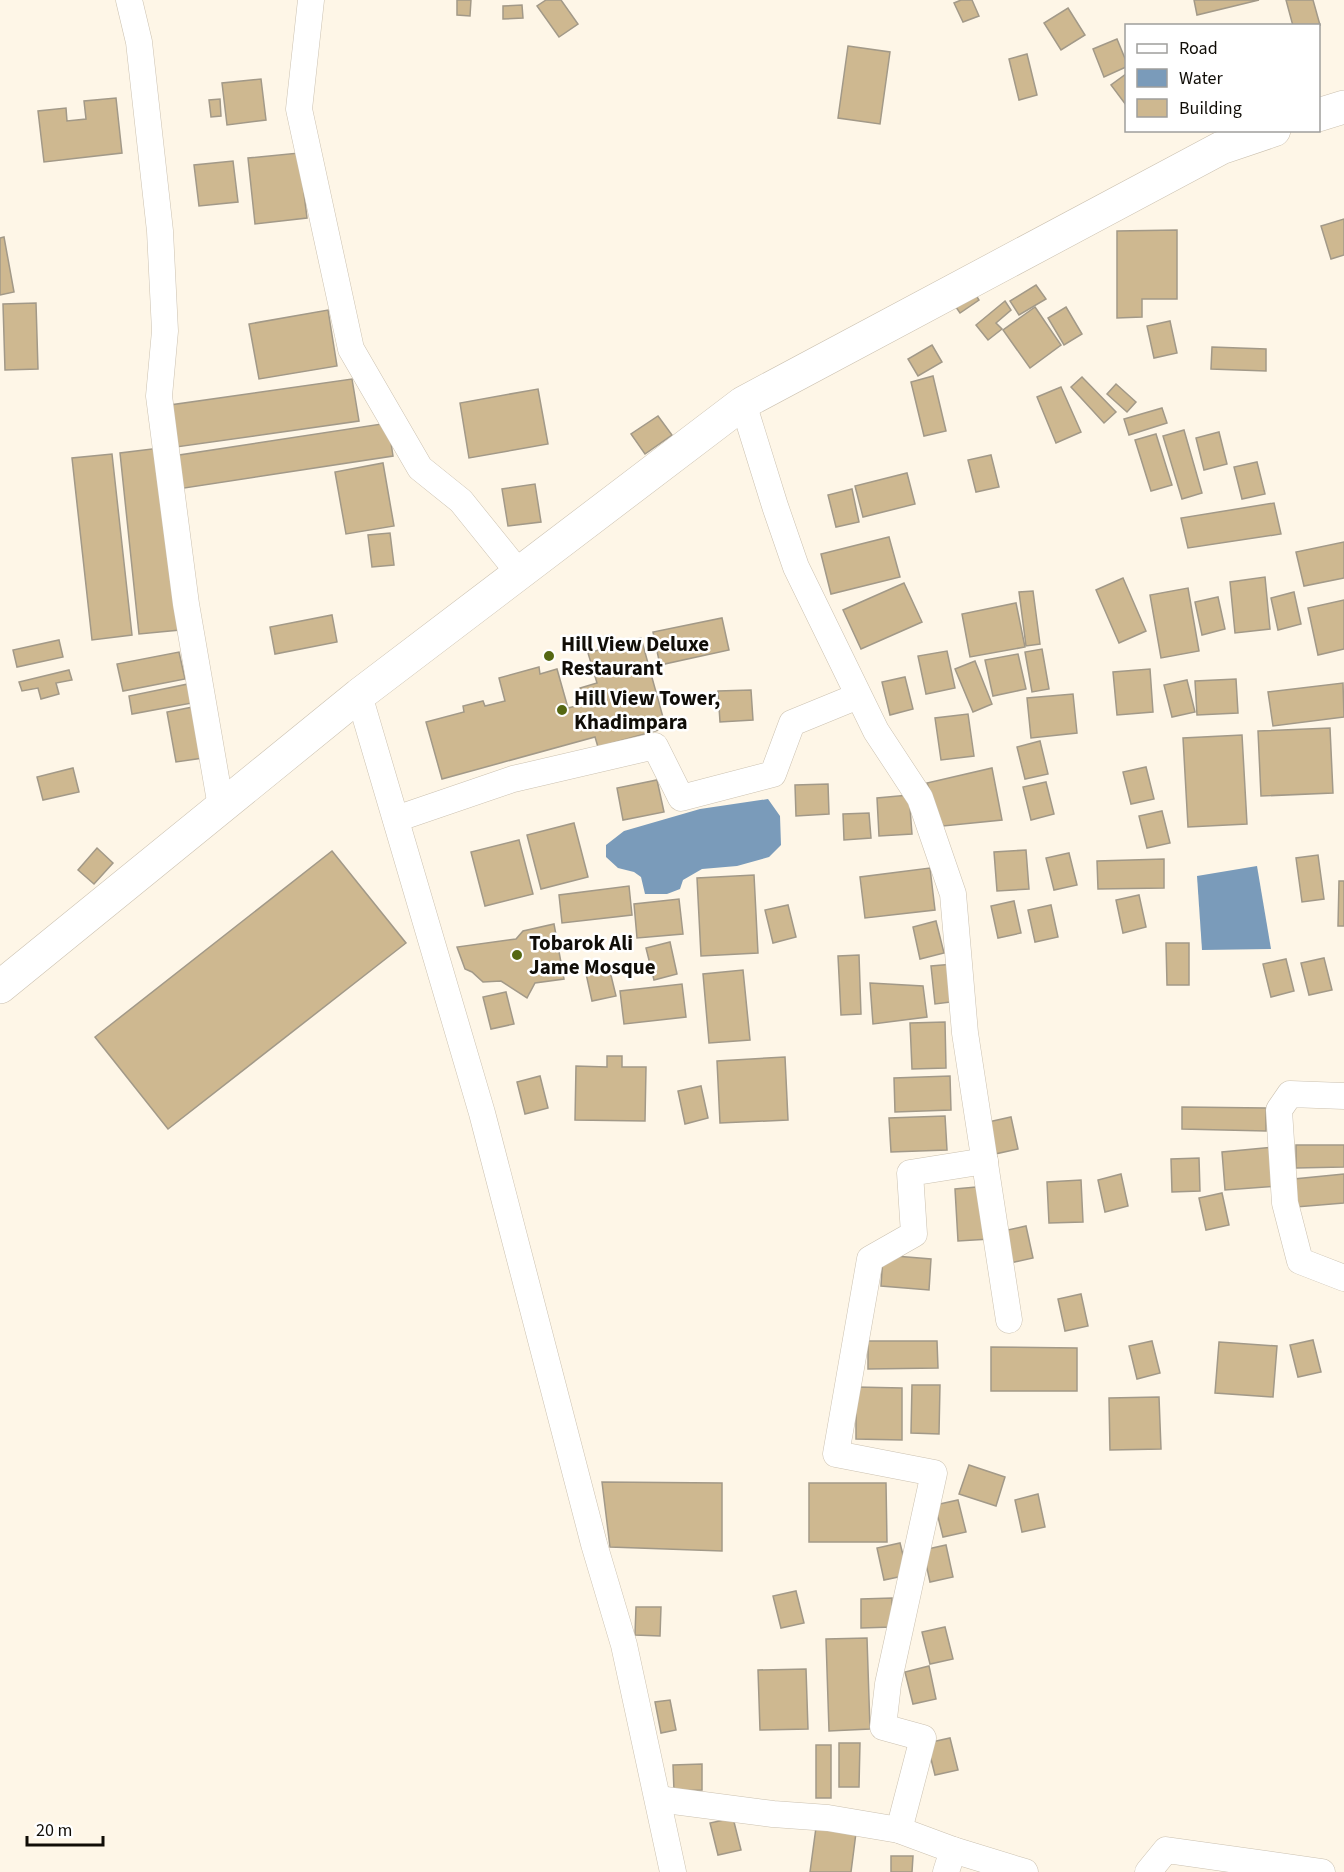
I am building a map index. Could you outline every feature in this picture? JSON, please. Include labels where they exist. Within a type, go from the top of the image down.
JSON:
[{"type":"highway","points":[[1320,114],[1344,107]]},
{"type":"highway","points":[[0,987],[359,695],[743,403],[1221,148],[1268,132]]},
{"type":"street","points":[[129,0],[139,42],[160,231],[165,331],[159,396],[186,604],[222,807]]},
{"type":"street","points":[[311,0],[299,110],[351,349],[420,468],[461,501],[519,573]]},
{"type":"street","points":[[743,403],[796,567],[876,731],[920,798],[953,894],[965,1033],[1009,1320]]},
{"type":"street","points":[[359,695],[482,1113],[594,1544],[624,1645],[673,1872]]},
{"type":"street","points":[[396,819],[513,779],[655,746],[681,798],[773,774],[792,723],[858,696]]},
{"type":"street","points":[[1344,1096],[1290,1094],[1279,1110],[1285,1203],[1300,1261],[1344,1278]]},
{"type":"street","points":[[899,1830],[923,1738],[883,1727],[888,1684],[933,1473],[836,1454],[870,1259],[914,1234],[910,1173],[985,1161]]},
{"type":"street","points":[[658,1799],[773,1814],[828,1818],[899,1830],[950,1861],[1025,1872]]},
{"type":"street","points":[[1148,1872],[1166,1850],[1322,1872]]},
{"type":"water","points":[[768,799],[780,816],[781,845],[769,857],[737,866],[702,869],[683,880],[680,889],[667,894],[645,894],[641,877],[634,872],[618,868],[606,857],[606,845],[624,831],[700,809]]},
{"type":"water","points":[[1257,866],[1271,949],[1202,950],[1197,876]]},
{"type":"building","points":[[457,0],[471,0],[470,16],[457,15]]},
{"type":"building","points":[[546,0],[561,0],[578,24],[559,37],[537,6]]},
{"type":"building","points":[[961,0],[972,0],[979,16],[963,22],[954,3]]},
{"type":"building","points":[[1194,0],[1259,0],[1197,15]]},
{"type":"building","points":[[1286,0],[1313,0],[1320,24],[1292,24]]},
{"type":"building","points":[[522,5],[523,18],[503,19],[503,6]]},
{"type":"building","points":[[1068,8],[1085,35],[1061,50],[1044,23]]},
{"type":"building","points":[[1117,39],[1125,59],[1125,67],[1104,77],[1093,49]]},
{"type":"building","points":[[848,46],[890,52],[880,124],[838,118]]},
{"type":"building","points":[[1027,54],[1037,95],[1019,100],[1009,59]]},
{"type":"building","points":[[1125,75],[1125,104],[1111,85]]},
{"type":"building","points":[[261,79],[266,120],[227,125],[222,83]]},
{"type":"building","points":[[116,98],[122,153],[44,162],[38,111],[66,108],[67,121],[86,119],[84,101]]},
{"type":"building","points":[[220,99],[221,116],[211,117],[209,100]]},
{"type":"building","points":[[299,153],[307,218],[255,224],[248,158]]},
{"type":"building","points":[[233,161],[238,202],[199,206],[194,165]]},
{"type":"building","points":[[1344,219],[1344,255],[1331,259],[1321,226]]},
{"type":"building","points":[[1177,230],[1177,299],[1142,299],[1142,317],[1117,318],[1117,231]]},
{"type":"building","points":[[4,237],[14,292],[0,295],[0,238]]},
{"type":"building","points":[[969,284],[979,300],[960,313],[949,297]]},
{"type":"building","points":[[1036,285],[1046,299],[1019,315],[1010,301]]},
{"type":"building","points":[[1005,301],[1011,310],[996,323],[1002,329],[988,340],[976,325]]},
{"type":"building","points":[[36,303],[38,369],[5,370],[3,304]]},
{"type":"building","points":[[1035,307],[1061,345],[1030,368],[1003,330]]},
{"type":"building","points":[[1066,307],[1082,334],[1064,345],[1048,318]]},
{"type":"building","points":[[328,310],[337,366],[259,379],[249,324]]},
{"type":"building","points":[[1170,321],[1177,353],[1154,358],[1147,326]]},
{"type":"building","points":[[932,345],[942,362],[918,376],[908,359]]},
{"type":"building","points":[[1212,347],[1266,349],[1266,371],[1211,369]]},
{"type":"building","points":[[933,376],[946,431],[924,436],[911,382]]},
{"type":"building","points":[[1082,377],[1116,412],[1104,423],[1071,387]]},
{"type":"building","points":[[352,379],[359,421],[169,448],[163,406]]},
{"type":"building","points":[[1116,384],[1136,402],[1127,412],[1107,394]]},
{"type":"building","points":[[1061,387],[1081,432],[1056,443],[1037,397]]},
{"type":"building","points":[[538,389],[548,444],[469,458],[460,403]]},
{"type":"building","points":[[1162,408],[1167,423],[1129,435],[1124,419]]},
{"type":"building","points":[[658,416],[672,435],[645,454],[631,434]]},
{"type":"building","points":[[388,423],[393,456],[178,489],[173,456]]},
{"type":"building","points":[[1184,430],[1202,493],[1182,499],[1163,436]]},
{"type":"building","points":[[1219,432],[1227,464],[1204,470],[1196,438]]},
{"type":"building","points":[[1156,434],[1172,485],[1151,491],[1135,440]]},
{"type":"building","points":[[160,448],[180,630],[139,634],[120,453]]},
{"type":"building","points":[[112,454],[132,635],[92,640],[72,458]]},
{"type":"building","points":[[991,455],[999,487],[976,492],[968,460]]},
{"type":"building","points":[[1257,462],[1265,494],[1242,499],[1234,467]]},
{"type":"building","points":[[383,463],[394,526],[346,534],[335,472]]},
{"type":"building","points":[[907,473],[915,504],[863,517],[855,486]]},
{"type":"building","points":[[535,484],[541,522],[508,526],[502,489]]},
{"type":"building","points":[[852,489],[859,522],[836,527],[828,495]]},
{"type":"building","points":[[1274,503],[1281,534],[1188,548],[1181,518]]},
{"type":"building","points":[[390,533],[394,565],[372,567],[368,535]]},
{"type":"building","points":[[889,537],[900,577],[831,594],[821,554]]},
{"type":"building","points":[[1344,542],[1344,578],[1304,586],[1296,552]]},
{"type":"building","points":[[1265,577],[1270,629],[1235,633],[1230,582]]},
{"type":"building","points":[[1123,578],[1146,631],[1119,643],[1096,590]]},
{"type":"building","points":[[904,583],[922,622],[861,649],[843,610]]},
{"type":"building","points":[[1188,588],[1199,651],[1161,658],[1150,595]]},
{"type":"building","points":[[1033,591],[1040,644],[1026,646],[1019,592]]},
{"type":"building","points":[[1294,592],[1301,624],[1278,630],[1271,598]]},
{"type":"building","points":[[1218,597],[1225,629],[1202,635],[1195,602]]},
{"type":"building","points":[[1344,600],[1344,649],[1318,655],[1308,608]]},
{"type":"building","points":[[1016,603],[1025,647],[970,657],[962,614]]},
{"type":"building","points":[[332,615],[337,642],[275,654],[270,627]]},
{"type":"building","points":[[722,618],[729,650],[660,665],[653,632]]},
{"type":"building","name":"Hill View Tower, Khadimpara","points":[[641,638],[666,728],[598,747],[595,737],[442,779],[426,722],[464,712],[463,706],[483,701],[485,706],[505,701],[499,678],[539,667],[540,674],[557,669],[568,708],[584,704],[580,688],[597,683],[588,653]]},
{"type":"building","points":[[59,640],[63,657],[17,667],[13,650]]},
{"type":"building","points":[[1042,649],[1049,689],[1032,692],[1025,652]]},
{"type":"building","points":[[947,651],[955,688],[926,694],[918,656]]},
{"type":"building","points":[[179,652],[185,679],[123,691],[117,664]]},
{"type":"building","points":[[1018,654],[1026,689],[993,696],[985,660]]},
{"type":"building","points":[[975,661],[992,704],[973,712],[955,669]]},
{"type":"building","points":[[1150,669],[1153,712],[1117,715],[1113,672]]},
{"type":"building","points":[[69,670],[72,680],[56,683],[59,694],[41,699],[38,688],[22,691],[19,682]]},
{"type":"building","points":[[905,677],[913,709],[890,715],[882,682]]},
{"type":"building","points":[[1236,679],[1238,713],[1197,715],[1195,681]]},
{"type":"building","points":[[1187,680],[1195,712],[1172,717],[1164,685]]},
{"type":"building","points":[[1343,683],[1344,717],[1273,726],[1268,692]]},
{"type":"building","points":[[188,684],[192,703],[132,714],[129,696]]},
{"type":"building","points":[[751,690],[753,720],[720,722],[718,691]]},
{"type":"building","points":[[1073,694],[1077,733],[1031,738],[1027,698]]},
{"type":"building","points":[[193,707],[203,758],[176,762],[167,712]]},
{"type":"building","points":[[968,714],[974,756],[941,760],[935,718]]},
{"type":"building","points":[[1330,728],[1333,793],[1261,796],[1258,731]]},
{"type":"building","points":[[1242,735],[1247,824],[1188,827],[1183,738]]},
{"type":"building","points":[[1040,741],[1048,774],[1025,779],[1017,747]]},
{"type":"building","points":[[1146,767],[1154,799],[1131,804],[1123,772]]},
{"type":"building","points":[[73,768],[79,792],[43,800],[37,777]]},
{"type":"building","points":[[992,768],[1002,820],[943,826],[927,783]]},
{"type":"building","points":[[657,780],[664,812],[623,820],[617,788]]},
{"type":"building","points":[[1046,782],[1054,814],[1031,820],[1023,787]]},
{"type":"building","points":[[828,784],[829,814],[796,816],[795,785]]},
{"type":"building","points":[[909,795],[912,834],[879,836],[877,798]]},
{"type":"building","points":[[1162,811],[1170,843],[1147,848],[1139,816]]},
{"type":"building","points":[[869,813],[871,838],[844,840],[843,814]]},
{"type":"building","points":[[574,823],[588,877],[541,889],[527,835]]},
{"type":"building","points":[[519,840],[533,894],[485,906],[471,852]]},
{"type":"building","points":[[97,848],[113,863],[94,884],[78,870]]},
{"type":"building","points":[[1026,850],[1029,889],[997,891],[994,852]]},
{"type":"building","points":[[332,851],[406,943],[168,1129],[95,1037]]},
{"type":"building","points":[[1069,853],[1077,885],[1054,890],[1046,858]]},
{"type":"building","points":[[1318,855],[1324,899],[1302,902],[1296,858]]},
{"type":"building","points":[[1164,859],[1164,888],[1098,889],[1097,861]]},
{"type":"building","points":[[930,868],[935,910],[865,918],[860,877]]},
{"type":"building","points":[[754,875],[758,953],[701,956],[697,878]]},
{"type":"building","points":[[1339,881],[1344,881],[1344,926],[1338,926]]},
{"type":"building","points":[[629,886],[632,915],[562,923],[559,895]]},
{"type":"building","points":[[1139,895],[1146,927],[1123,933],[1116,900]]},
{"type":"building","points":[[679,899],[683,934],[637,938],[634,904]]},
{"type":"building","points":[[1014,901],[1021,933],[998,938],[991,906]]},
{"type":"building","points":[[788,905],[796,937],[773,943],[765,910]]},
{"type":"building","points":[[1051,905],[1058,937],[1035,942],[1028,910]]},
{"type":"building","points":[[936,921],[944,953],[920,959],[913,927]]},
{"type":"building","points":[[554,924],[564,979],[535,983],[527,998],[501,981],[483,982],[465,969],[457,947],[516,939],[523,931]]},
{"type":"building","points":[[670,942],[677,974],[654,980],[646,948]]},
{"type":"building","points":[[1166,943],[1189,943],[1189,985],[1167,985]]},
{"type":"building","points":[[859,955],[861,1014],[841,1015],[838,956]]},
{"type":"building","points":[[1324,958],[1332,990],[1309,995],[1301,963]]},
{"type":"building","points":[[1286,959],[1294,991],[1271,997],[1263,964]]},
{"type":"building","points":[[608,963],[616,996],[592,1001],[585,969]]},
{"type":"building","points":[[954,964],[958,1001],[935,1004],[931,966]]},
{"type":"building","points":[[743,970],[750,1040],[709,1043],[703,974]]},
{"type":"building","points":[[870,983],[923,986],[927,1017],[873,1024]]},
{"type":"building","points":[[682,984],[686,1017],[624,1024],[620,991]]},
{"type":"building","points":[[506,992],[514,1024],[491,1029],[483,997]]},
{"type":"building","points":[[945,1022],[946,1068],[912,1069],[910,1023]]},
{"type":"building","points":[[607,1056],[622,1056],[622,1067],[646,1067],[645,1121],[575,1120],[576,1066],[607,1067]]},
{"type":"building","points":[[785,1057],[788,1120],[720,1123],[717,1061]]},
{"type":"building","points":[[540,1076],[548,1108],[525,1114],[517,1082]]},
{"type":"building","points":[[950,1076],[951,1110],[895,1112],[894,1078]]},
{"type":"building","points":[[701,1086],[708,1118],[685,1124],[678,1091]]},
{"type":"building","points":[[1182,1107],[1266,1108],[1266,1131],[1182,1129]]},
{"type":"building","points":[[945,1116],[947,1150],[891,1152],[889,1118]]},
{"type":"building","points":[[1011,1117],[1018,1149],[995,1154],[988,1122]]},
{"type":"building","points":[[1296,1145],[1344,1145],[1344,1167],[1296,1168]]},
{"type":"building","points":[[1275,1147],[1278,1186],[1225,1190],[1222,1152]]},
{"type":"building","points":[[1199,1158],[1200,1191],[1172,1192],[1171,1159]]},
{"type":"building","points":[[1121,1174],[1128,1206],[1105,1212],[1098,1180]]},
{"type":"building","points":[[1344,1174],[1344,1203],[1296,1207],[1294,1179]]},
{"type":"building","points":[[1081,1180],[1083,1222],[1049,1223],[1047,1182]]},
{"type":"building","points":[[987,1186],[990,1239],[958,1241],[955,1189]]},
{"type":"building","points":[[1222,1193],[1229,1225],[1206,1230],[1199,1198]]},
{"type":"building","points":[[1026,1226],[1033,1258],[1010,1263],[1003,1231]]},
{"type":"building","points":[[883,1255],[931,1259],[929,1290],[881,1286]]},
{"type":"building","points":[[1081,1294],[1088,1326],[1065,1331],[1058,1299]]},
{"type":"building","points":[[1313,1340],[1321,1372],[1298,1377],[1290,1345]]},
{"type":"building","points":[[868,1341],[937,1341],[938,1368],[868,1369]]},
{"type":"building","points":[[1152,1341],[1160,1373],[1137,1379],[1129,1346]]},
{"type":"building","points":[[1219,1342],[1277,1346],[1273,1397],[1215,1393]]},
{"type":"building","points":[[991,1347],[1077,1348],[1077,1391],[991,1391]]},
{"type":"building","points":[[912,1385],[940,1385],[939,1434],[911,1433]]},
{"type":"building","points":[[856,1387],[902,1388],[902,1440],[856,1439]]},
{"type":"building","points":[[1159,1397],[1161,1449],[1110,1450],[1109,1398]]},
{"type":"building","points":[[969,1465],[1005,1477],[996,1506],[959,1494]]},
{"type":"building","points":[[602,1482],[722,1483],[722,1551],[610,1547]]},
{"type":"building","points":[[809,1483],[886,1483],[887,1542],[809,1542]]},
{"type":"building","points":[[1038,1494],[1045,1527],[1022,1532],[1015,1500]]},
{"type":"building","points":[[958,1500],[966,1532],[943,1537],[935,1505]]},
{"type":"building","points":[[900,1543],[908,1575],[884,1580],[877,1548]]},
{"type":"building","points":[[946,1545],[953,1577],[930,1582],[923,1550]]},
{"type":"building","points":[[796,1591],[804,1623],[781,1628],[773,1596]]},
{"type":"building","points":[[892,1598],[892,1627],[861,1628],[861,1599]]},
{"type":"building","points":[[636,1607],[661,1607],[660,1636],[635,1635]]},
{"type":"building","points":[[945,1627],[953,1659],[930,1664],[922,1632]]},
{"type":"building","points":[[867,1638],[870,1729],[829,1731],[826,1639]]},
{"type":"building","points":[[929,1666],[936,1699],[913,1704],[905,1672]]},
{"type":"building","points":[[806,1669],[808,1729],[760,1730],[758,1670]]},
{"type":"building","points":[[670,1700],[676,1730],[661,1733],[655,1702]]},
{"type":"building","points":[[950,1738],[958,1770],[935,1775],[927,1743]]},
{"type":"building","points":[[839,1743],[860,1743],[859,1787],[839,1787]]},
{"type":"building","points":[[816,1745],[831,1745],[831,1798],[816,1798]]},
{"type":"building","points":[[702,1764],[702,1790],[674,1791],[673,1765]]},
{"type":"building","points":[[733,1818],[741,1850],[718,1855],[710,1823]]},
{"type":"building","points":[[817,1820],[857,1825],[851,1872],[810,1872]]},
{"type":"building","points":[[891,1856],[913,1856],[912,1872],[891,1872]]},
{"type":"place","name":"Hill View Deluxe Restaurant","points":[[549,656]]},
{"type":"place","name":"Hill View Tower, Khadimpara","points":[[562,710]]},
{"type":"place","name":"Tobarok Ali Jame Mosque","points":[[517,955]]}]
